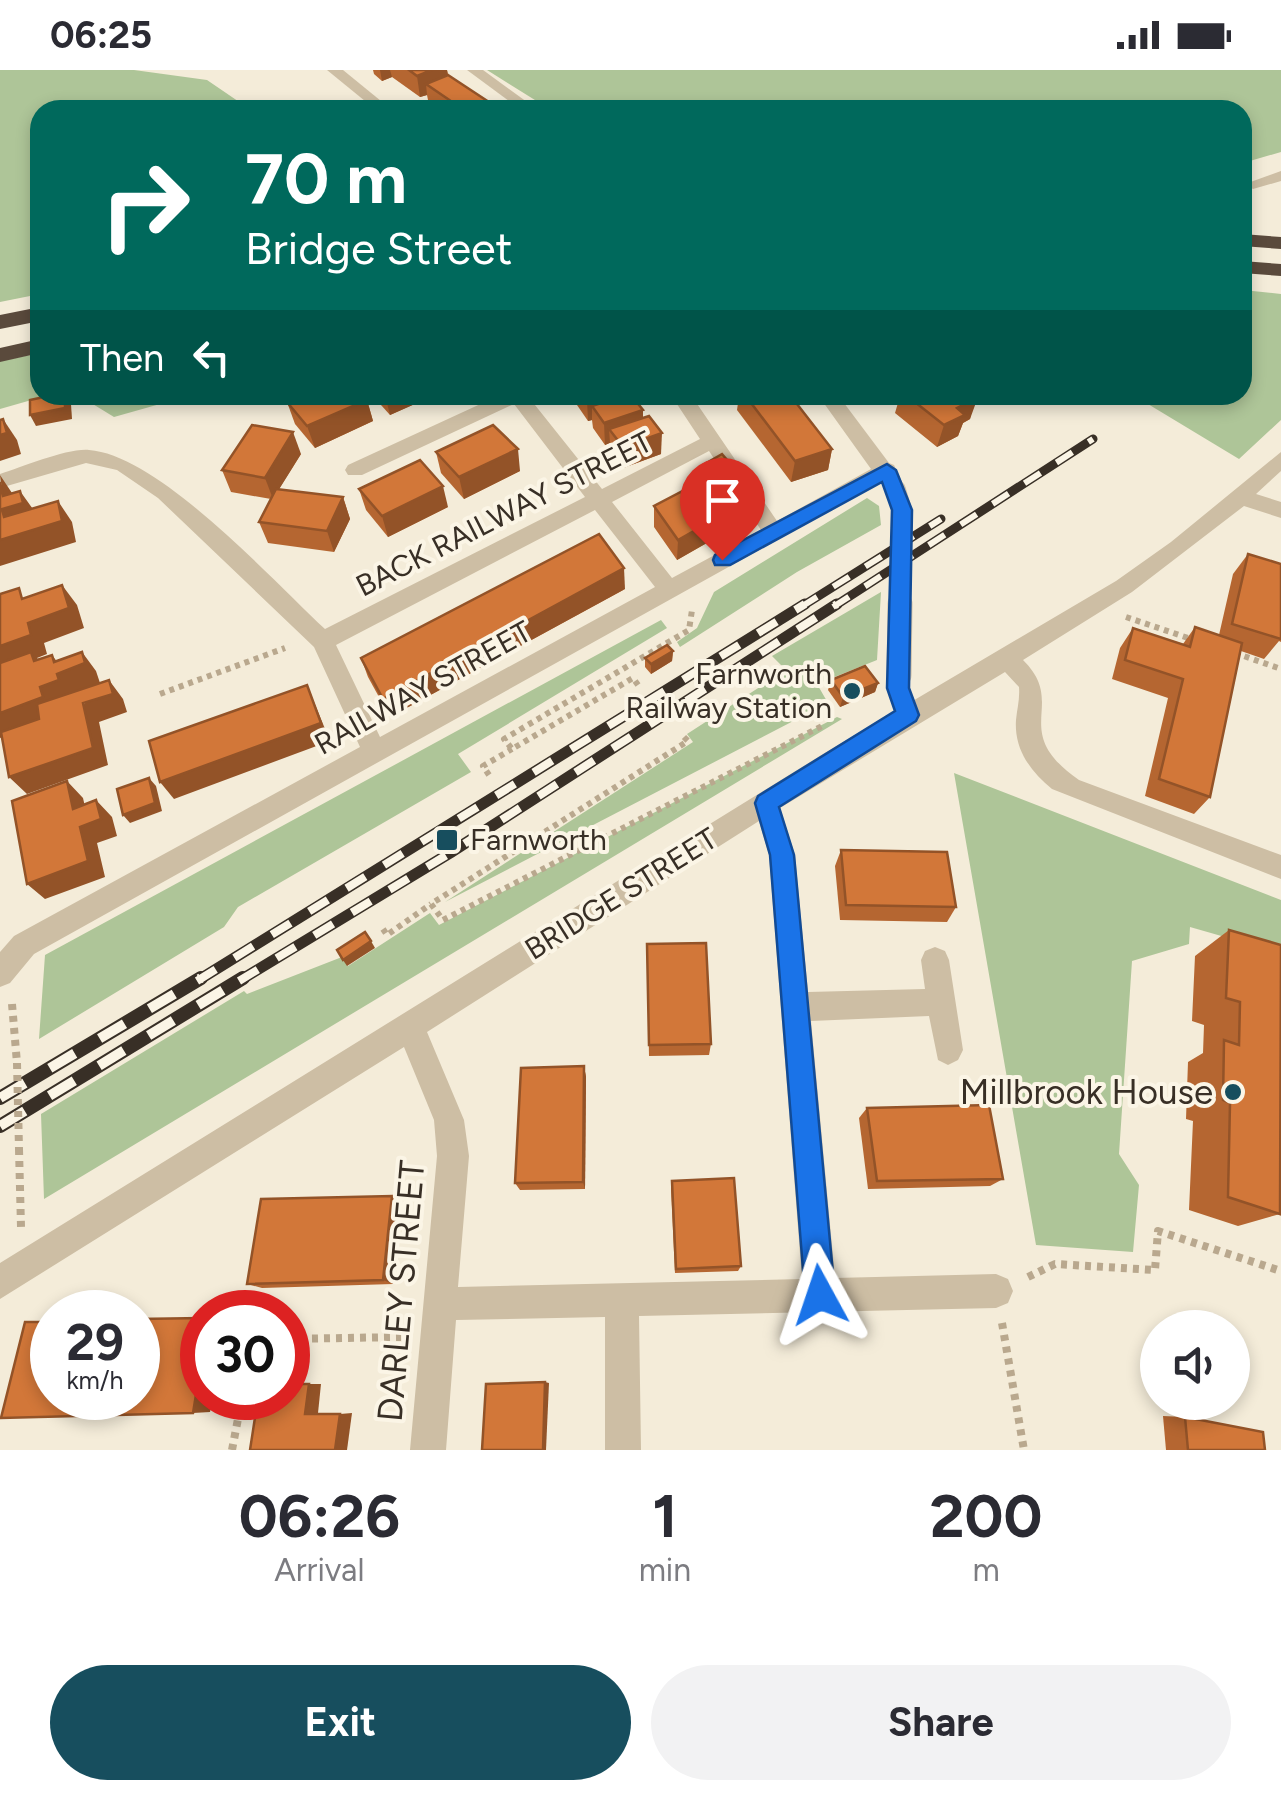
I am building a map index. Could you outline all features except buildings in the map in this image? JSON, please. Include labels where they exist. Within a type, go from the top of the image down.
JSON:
[{"type":"highway","points":[[1252,241],[1281,243]]},
{"type":"highway","points":[[1252,267],[1281,270]]},
{"type":"highway","points":[[0,322],[30,316]]},
{"type":"highway","points":[[0,354],[30,348]]},
{"type":"street","points":[[474,70],[517,100]]},
{"type":"street","points":[[343,72],[374,100]]},
{"type":"street","points":[[1253,184],[1281,176]]},
{"type":"street","points":[[355,470],[495,405]]},
{"type":"street","points":[[525,405],[669,590]]},
{"type":"street","points":[[689,405],[773,531]]},
{"type":"street","points":[[835,405],[891,480],[902,510],[898,688],[908,715]]},
{"type":"street","name":"BACK RAILWAY STREET","points":[[320,639],[712,441]]},
{"type":"street","points":[[0,482],[86,456],[123,464],[165,493],[320,639],[375,752]]},
{"type":"street","name":"BRIDGE STREET","points":[[6,1280],[766,803],[1092,606],[1196,536],[1243,498],[1281,458]]},
{"type":"street","name":"RAILWAY STREET","points":[[5,965],[24,944],[773,531],[891,480]]},
{"type":"street","points":[[1243,498],[1281,510]]},
{"type":"street","points":[[1005,658],[1029,682],[1032,691],[1028,740],[1050,775],[1070,788],[1281,868]]},
{"type":"street","points":[[766,803],[782,855],[820,1295]]},
{"type":"street","points":[[935,960],[948,1050]]},
{"type":"street","points":[[795,1007],[941,1002]]},
{"type":"street","name":"DARLEY STREET","points":[[410,1026],[449,1120],[454,1156],[428,1450]]},
{"type":"street","points":[[439,1320],[622,1300],[996,1291]]},
{"type":"street","points":[[622,1300],[623,1450]]},
{"type":"path","points":[[512,749],[504,739],[689,630],[697,574]]},
{"type":"path","points":[[1092,606],[1204,643]]},
{"type":"path","points":[[160,694],[320,639]]},
{"type":"path","points":[[1222,649],[1281,668]]},
{"type":"path","points":[[489,774],[483,766],[633,678],[638,684]]},
{"type":"path","points":[[431,904],[442,920],[828,724]]},
{"type":"path","points":[[383,929],[388,935],[688,741],[684,737]]},
{"type":"path","points":[[5,965],[17,1062],[19,1149],[6,1280]]},
{"type":"path","points":[[1055,1264],[1156,1270],[1158,1231],[1281,1271]]},
{"type":"path","points":[[996,1291],[1024,1450]]},
{"type":"path","points":[[310,1335],[439,1320]]},
{"type":"path","points":[[232,1450],[238,1420]]},
{"type":"green space","points":[[0,70],[134,70],[207,80],[236,100],[30,100],[30,296],[0,302]]},
{"type":"green space","points":[[487,70],[1281,70],[1281,152],[1252,160],[1252,100],[535,100]]},
{"type":"green space","points":[[1252,291],[1281,294],[1281,420],[1239,459],[1150,405],[1252,405]]},
{"type":"green space","points":[[30,355],[30,400],[0,409],[0,361]]},
{"type":"green space","points":[[94,405],[157,405],[114,417]]},
{"type":"green space","points":[[867,498],[879,506],[881,525],[797,572],[680,647],[677,642],[697,628],[714,592]]},
{"type":"green space","points":[[881,592],[877,660],[817,684],[828,703],[445,902],[693,742],[687,734],[786,670],[772,656]]},
{"type":"green space","points":[[661,620],[667,628],[458,754],[471,772],[238,907],[224,927],[39,1039],[45,955]]},
{"type":"green space","points":[[837,717],[842,719],[44,1199],[41,1114],[244,991],[247,994],[342,957],[348,966],[430,913],[439,925]]},
{"type":"green space","points":[[954,773],[1281,900],[1281,953],[1190,927],[1189,944],[1132,961],[1119,1154],[1139,1185],[1133,1252],[1036,1245]]},
{"type":"railway","points":[[833,607],[1093,439]]},
{"type":"railway","points":[[801,607],[941,519]]},
{"type":"railway","points":[[197,981],[805,604]]},
{"type":"railway","points":[[239,981],[450,853],[837,604]]},
{"type":"railway","points":[[0,1098],[201,978]]},
{"type":"railway","points":[[0,1126],[243,978]]},
{"type":"place","name":"Farnworth Railway Station","points":[[852,691]]},
{"type":"place","name":"Farnworth","points":[[447,840]]},
{"type":"place","name":"Millbrook House","points":[[1233,1092]]},
{"type":"route","points":[[722,560],[887,470],[902,510],[898,688],[908,715],[766,803],[782,855],[820,1295]]}]
